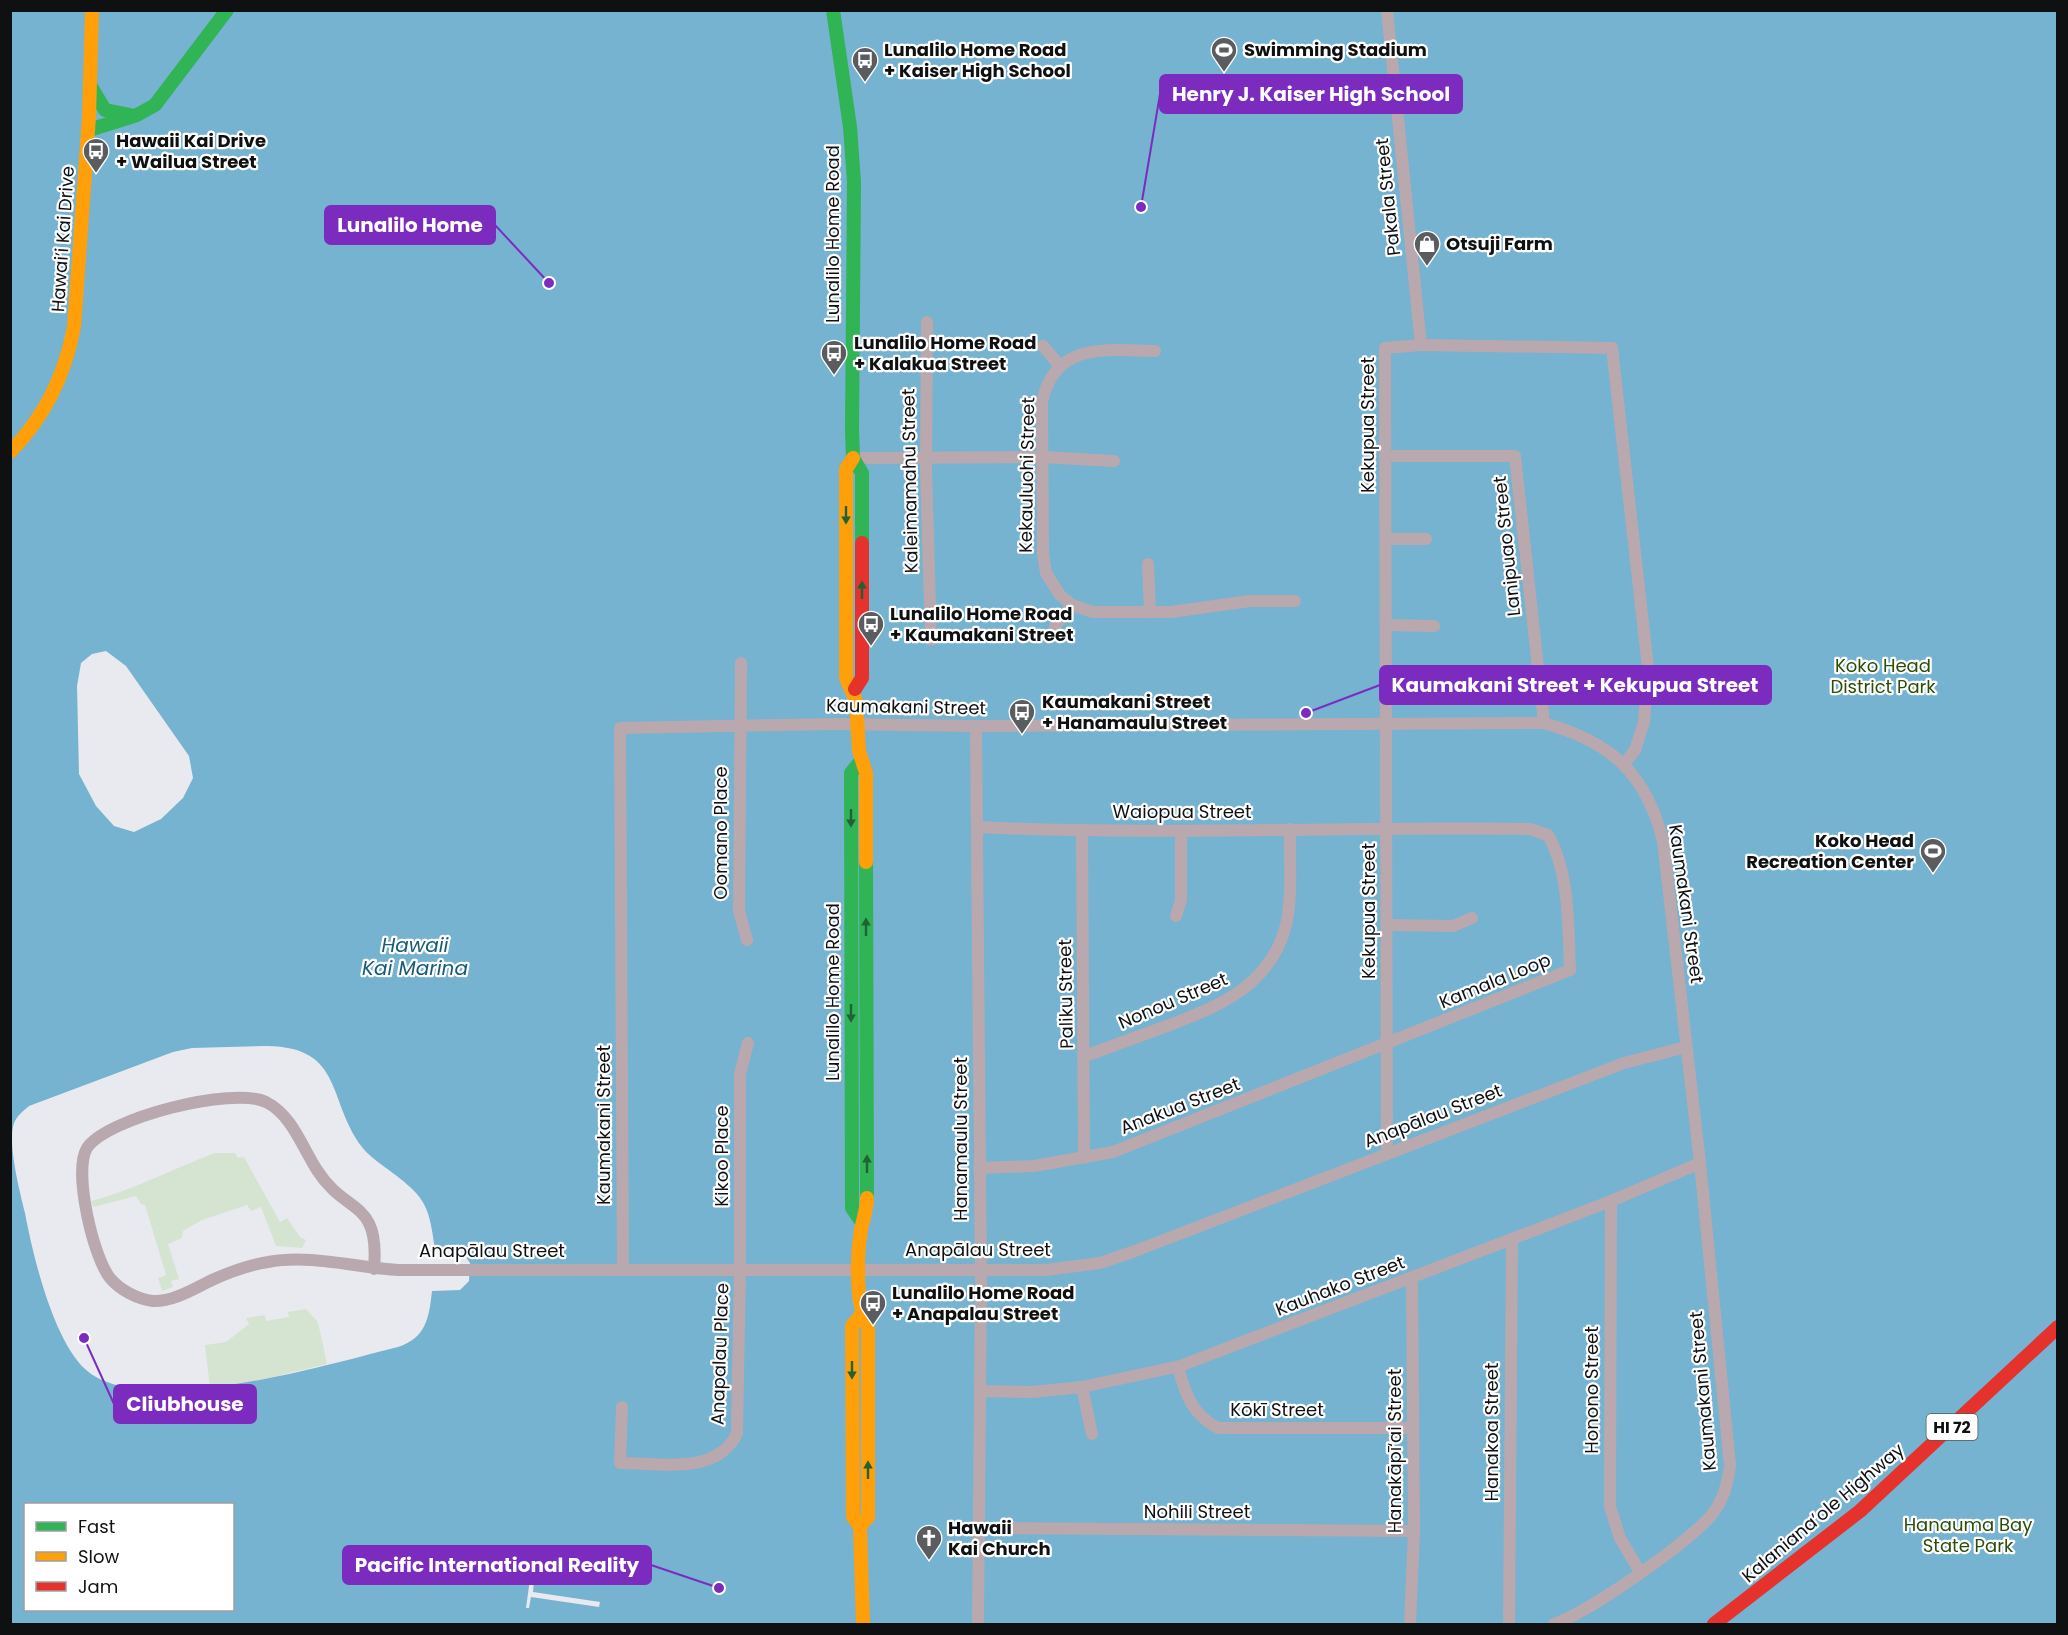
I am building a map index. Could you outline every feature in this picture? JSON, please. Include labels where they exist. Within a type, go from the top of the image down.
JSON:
[{"type":"main road","name":"Hawai’i Kai Drive","points":[[10,452],[46,407],[61,376],[71,344],[76,313],[89,130],[92,10]]},
{"type":"main road","points":[[89,130],[137,115],[162,99],[227,10]]},
{"type":"main road","name":"Lunalilo Home Road","points":[[832,10],[850,127],[854,182],[854,458],[861,473],[862,678],[855,689],[859,724],[859,763],[851,773],[852,1208],[861,1221],[861,1315],[852,1326],[853,1517],[860,1526],[863,1624]]},
{"type":"main road","points":[[91,87],[105,110],[137,115]]},
{"type":"main road","name":"Kalaniana’ole Highway","points":[[1714,1624],[1860,1511],[2058,1327]]},
{"type":"street","name":"Pakala Street","points":[[1387,10],[1421,345]]},
{"type":"street","name":"Kaleimamahu Street","points":[[927,322],[926,457],[931,640]]},
{"type":"street","name":"Kekupua Street","points":[[1387,1153],[1385,348],[1421,345],[1612,348],[1648,668],[1644,722],[1635,750],[1624,764]]},
{"type":"street","points":[[1043,346],[1060,366],[1090,351],[1155,351]]},
{"type":"street","name":"Kekauluohi Street","points":[[1060,366],[1047,384],[1042,402],[1044,563],[1053,587],[1072,605]]},
{"type":"street","name":"Lanipuao Street","points":[[1387,456],[1515,456],[1544,723]]},
{"type":"street","points":[[854,458],[1042,457],[1114,461]]},
{"type":"street","points":[[1386,539],[1426,539]]},
{"type":"street","points":[[1148,564],[1150,611]]},
{"type":"street","points":[[1055,626],[1072,605],[1093,612],[1190,610],[1250,602],[1295,602]]},
{"type":"street","points":[[1386,625],[1434,626]]},
{"type":"street","name":"Oomano Place","points":[[741,663],[739,911],[747,940]]},
{"type":"street","name":"Kaumakani Street","points":[[623,1269],[620,728],[859,724],[976,726],[1544,723],[1586,736],[1624,764],[1637,779],[1664,842],[1700,1163],[1729,1452],[1729,1478],[1720,1503],[1704,1523],[1640,1572],[1582,1612],[1554,1624]]},
{"type":"street","name":"Hanamaulu Street","points":[[976,726],[981,1268],[981,1528],[978,1624]]},
{"type":"street","name":"Waiopua Street","points":[[978,827],[1181,832],[1387,826]]},
{"type":"street","name":"Kamala Loop","points":[[1387,826],[1530,829],[1548,835],[1558,852],[1568,922],[1570,970],[1387,1045]]},
{"type":"street","name":"Nonou Street","points":[[1085,1056],[1215,1007],[1241,993],[1256,979],[1278,946],[1287,917],[1290,829]]},
{"type":"street","name":"Paliku Street","points":[[1082,830],[1084,1158]]},
{"type":"street","points":[[1176,916],[1181,900],[1181,832]]},
{"type":"street","points":[[1388,925],[1453,926],[1472,918]]},
{"type":"street","name":"Kikoo Place","points":[[740,1270],[740,1074],[748,1043]]},
{"type":"street","name":"Anakua Street","points":[[979,1168],[1034,1166],[1113,1152],[1387,1045]]},
{"type":"street","name":"Anapālau Street","points":[[374,1269],[376,1243],[370,1222],[356,1206],[324,1181],[281,1113],[259,1100],[219,1098],[179,1105],[102,1134],[89,1145],[83,1157],[82,1180],[100,1264],[111,1280],[136,1296],[163,1300],[236,1270],[285,1260],[374,1269],[981,1268],[1046,1270],[1100,1263],[1624,1063],[1686,1047]]},
{"type":"street","name":"Kauhako Street","points":[[980,1391],[1032,1392],[1082,1387],[1178,1367],[1611,1201],[1700,1163]]},
{"type":"street","name":"Honono Street","points":[[1611,1201],[1610,1507],[1620,1538],[1640,1572]]},
{"type":"street","name":"Hanakoa Street","points":[[1509,1624],[1512,1239]]},
{"type":"street","name":"Anapalau Place","points":[[622,1407],[620,1463],[701,1463],[713,1459],[729,1447],[739,1425],[740,1270]]},
{"type":"street","name":"Hanakāpī‘ai Street","points":[[1410,1624],[1414,1531],[1412,1277]]},
{"type":"street","name":"Kōkī Street","points":[[1178,1367],[1191,1406],[1203,1419],[1218,1428],[1413,1428]]},
{"type":"street","points":[[1082,1387],[1092,1434]]},
{"type":"street","name":"Nohili Street","points":[[981,1528],[1414,1531]]},
{"type":"green space","points":[[215,1153],[235,1153],[238,1158],[244,1157],[280,1222],[287,1218],[300,1237],[306,1240],[302,1248],[276,1246],[261,1207],[251,1211],[247,1205],[202,1220],[183,1231],[182,1238],[168,1244],[179,1279],[171,1281],[173,1287],[162,1291],[158,1278],[166,1275],[145,1205],[141,1204],[136,1196],[93,1207],[91,1201],[123,1191]]},
{"type":"green space","points":[[306,1309],[318,1322],[327,1364],[235,1386],[210,1388],[205,1345],[226,1342],[249,1324],[246,1318],[265,1315],[266,1321],[289,1317],[288,1312]]},
{"type":"water","name":"Hawaii Kai Marina","points":[[11,11],[2057,11],[2057,1624],[11,1624]],"holes":[[[106,651],[126,666],[189,756],[193,778],[183,798],[161,819],[134,832],[114,826],[96,806],[79,774],[77,686],[81,663],[92,654]],[[267,1046],[292,1049],[309,1056],[322,1066],[351,1129],[362,1147],[417,1194],[427,1210],[435,1250],[461,1250],[470,1263],[469,1281],[460,1290],[432,1291],[424,1326],[415,1338],[398,1347],[328,1365],[237,1384],[190,1389],[148,1390],[112,1384],[85,1369],[63,1338],[54,1318],[33,1251],[15,1168],[12,1143],[14,1123],[29,1106],[173,1052],[192,1048]]]},
{"type":"pier","points":[[530,1579],[534,1580],[533,1592],[600,1602],[599,1607],[531,1597],[529,1608],[526,1608]]},
{"type":"traffic: fast","points":[[89,130],[137,115],[155,105],[227,10]]},
{"type":"traffic: fast","points":[[833,10],[850,127],[854,182],[852,430],[853,458],[862,473],[862,543]]},
{"type":"traffic: fast","points":[[91,87],[105,110],[130,115]]},
{"type":"traffic: fast","points":[[859,763],[851,773],[852,1208],[861,1221]]},
{"type":"traffic: fast","points":[[866,862],[867,1198]]},
{"type":"traffic: slow","points":[[10,452],[34,424],[52,394],[65,362],[74,327],[89,117],[92,10]]},
{"type":"traffic: slow","points":[[853,458],[846,469],[846,678],[856,701],[859,751],[866,773],[866,862]]},
{"type":"traffic: slow","points":[[860,1526],[868,1517],[868,1326],[861,1306],[858,1266],[867,1198]]},
{"type":"traffic: slow","points":[[861,1315],[852,1326],[853,1517],[860,1526],[863,1624]]},
{"type":"traffic: jam","points":[[855,689],[862,678],[862,543]]},
{"type":"traffic: jam","points":[[1714,1624],[1860,1511],[2058,1327]]},
{"type":"place","name":"Swimming Stadium","points":[[1224,73]]},
{"type":"place","name":"Lunalilo Home Road + Kaiser High School","points":[[865,83]]},
{"type":"place","name":"Hawaii Kai Drive + Wailua Street","points":[[96,174]]},
{"type":"place","name":"Henry J. Kaiser High School","points":[[1141,207]]},
{"type":"place","name":"Otsuji Farm","points":[[1427,267]]},
{"type":"place","name":"Lunalilo Home","points":[[549,283]]},
{"type":"place","name":"Lunalilo Home Road + Kalakua Street","points":[[834,376]]},
{"type":"place","name":"Lunalilo Home Road + Kaumakani Street","points":[[871,647]]},
{"type":"place","name":"Kaumakani Street + Kekupua Street","points":[[1306,713]]},
{"type":"place","name":"Kaumakani Street + Hanamaulu Street","points":[[1022,735]]},
{"type":"place","name":"Koko Head Recreation Center","points":[[1933,874]]},
{"type":"place","name":"Lunalilo Home Road + Anapalau Street","points":[[873,1326]]},
{"type":"place","name":"Cliubhouse","points":[[84,1338]]},
{"type":"place","name":"Hawaii Kai Church","points":[[929,1561]]},
{"type":"place","name":"Pacific International Reality","points":[[719,1588]]},
{"type":"park label","name":"Koko Head District Park","points":[[1883,676]]},
{"type":"park label","name":"Hanauma Bay State Park","points":[[1968,1535]]}]
